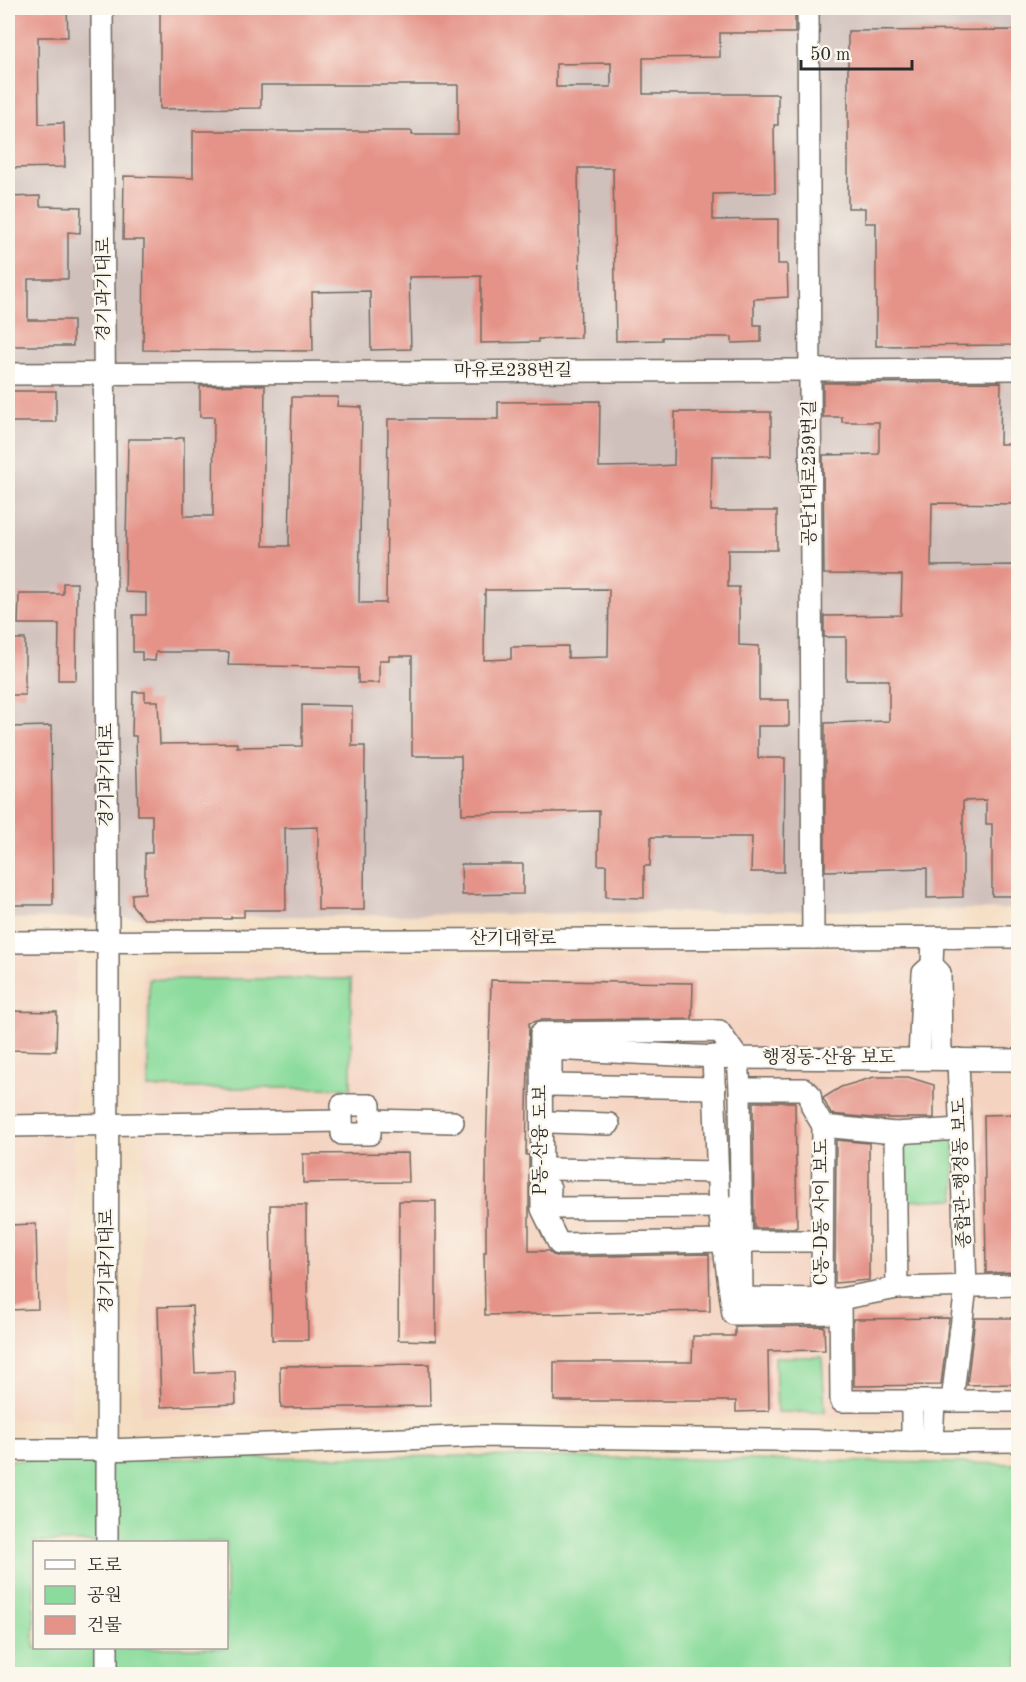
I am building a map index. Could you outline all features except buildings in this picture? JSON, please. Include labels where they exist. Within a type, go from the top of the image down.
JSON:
[{"type":"street","name":"경기과기대로","points":[[102,8],[108,941],[107,1541]]},
{"type":"street","name":"공단1대로259번길","points":[[808,8],[813,938]]},
{"type":"street","name":"마유로238번길","points":[[8,374],[1018,369]]},
{"type":"street","name":"산기대학로","points":[[8,942],[1018,937]]},
{"type":"street","points":[[919,1059],[923,973],[932,964],[933,938]]},
{"type":"street","name":"종합관-행정동 보도","points":[[922,1442],[943,1401],[966,1287],[960,1129],[940,973],[932,964]]},
{"type":"street","name":"P동-산융 도보","points":[[732,1242],[559,1244],[542,1209],[541,1033],[718,1031],[738,1058]]},
{"type":"street","name":"행정동-산융 보도","points":[[551,1085],[551,1049],[738,1058],[1018,1060]]},
{"type":"street","points":[[713,1056],[719,1208],[732,1242],[742,1298],[834,1303],[897,1288],[1018,1284]]},
{"type":"street","points":[[732,1242],[741,1208],[738,1058]]},
{"type":"street","points":[[715,1088],[551,1085],[549,1208],[741,1208]]},
{"type":"street","points":[[740,1089],[804,1089],[810,1094],[812,1107],[823,1126],[895,1133],[960,1129]]},
{"type":"street","points":[[8,1126],[342,1121],[342,1134],[370,1134],[370,1120],[453,1122]]},
{"type":"street","points":[[550,1122],[609,1124]]},
{"type":"street","name":"C동-D동 사이 보도","points":[[823,1126],[822,1241],[834,1303],[841,1401],[912,1401]]},
{"type":"street","points":[[895,1133],[897,1288]]},
{"type":"street","points":[[550,1169],[718,1172]]},
{"type":"street","points":[[732,1242],[822,1241]]},
{"type":"street","points":[[922,1442],[912,1401],[1018,1401]]},
{"type":"street","points":[[8,1450],[107,1450],[484,1436],[922,1442],[1018,1441]]},
{"type":"street","points":[[107,1649],[107,1674]]},
{"type":"shaded area","points":[[8,8],[1018,8],[1018,909],[8,919]]},
{"type":"shaded area","points":[[1018,945],[1018,1418],[141,1415],[143,967],[472,955]]},
{"type":"shaded area","points":[[8,954],[76,955],[71,1419],[8,1419]]},
{"type":"green space","points":[[149,979],[351,979],[351,1088],[148,1088]]},
{"type":"green space","points":[[954,1136],[955,1199],[905,1201],[902,1138]]},
{"type":"green space","points":[[775,1357],[822,1357],[825,1412],[777,1412]]},
{"type":"green space","points":[[474,1456],[1018,1464],[1018,1674],[8,1674],[8,1460]]}]
